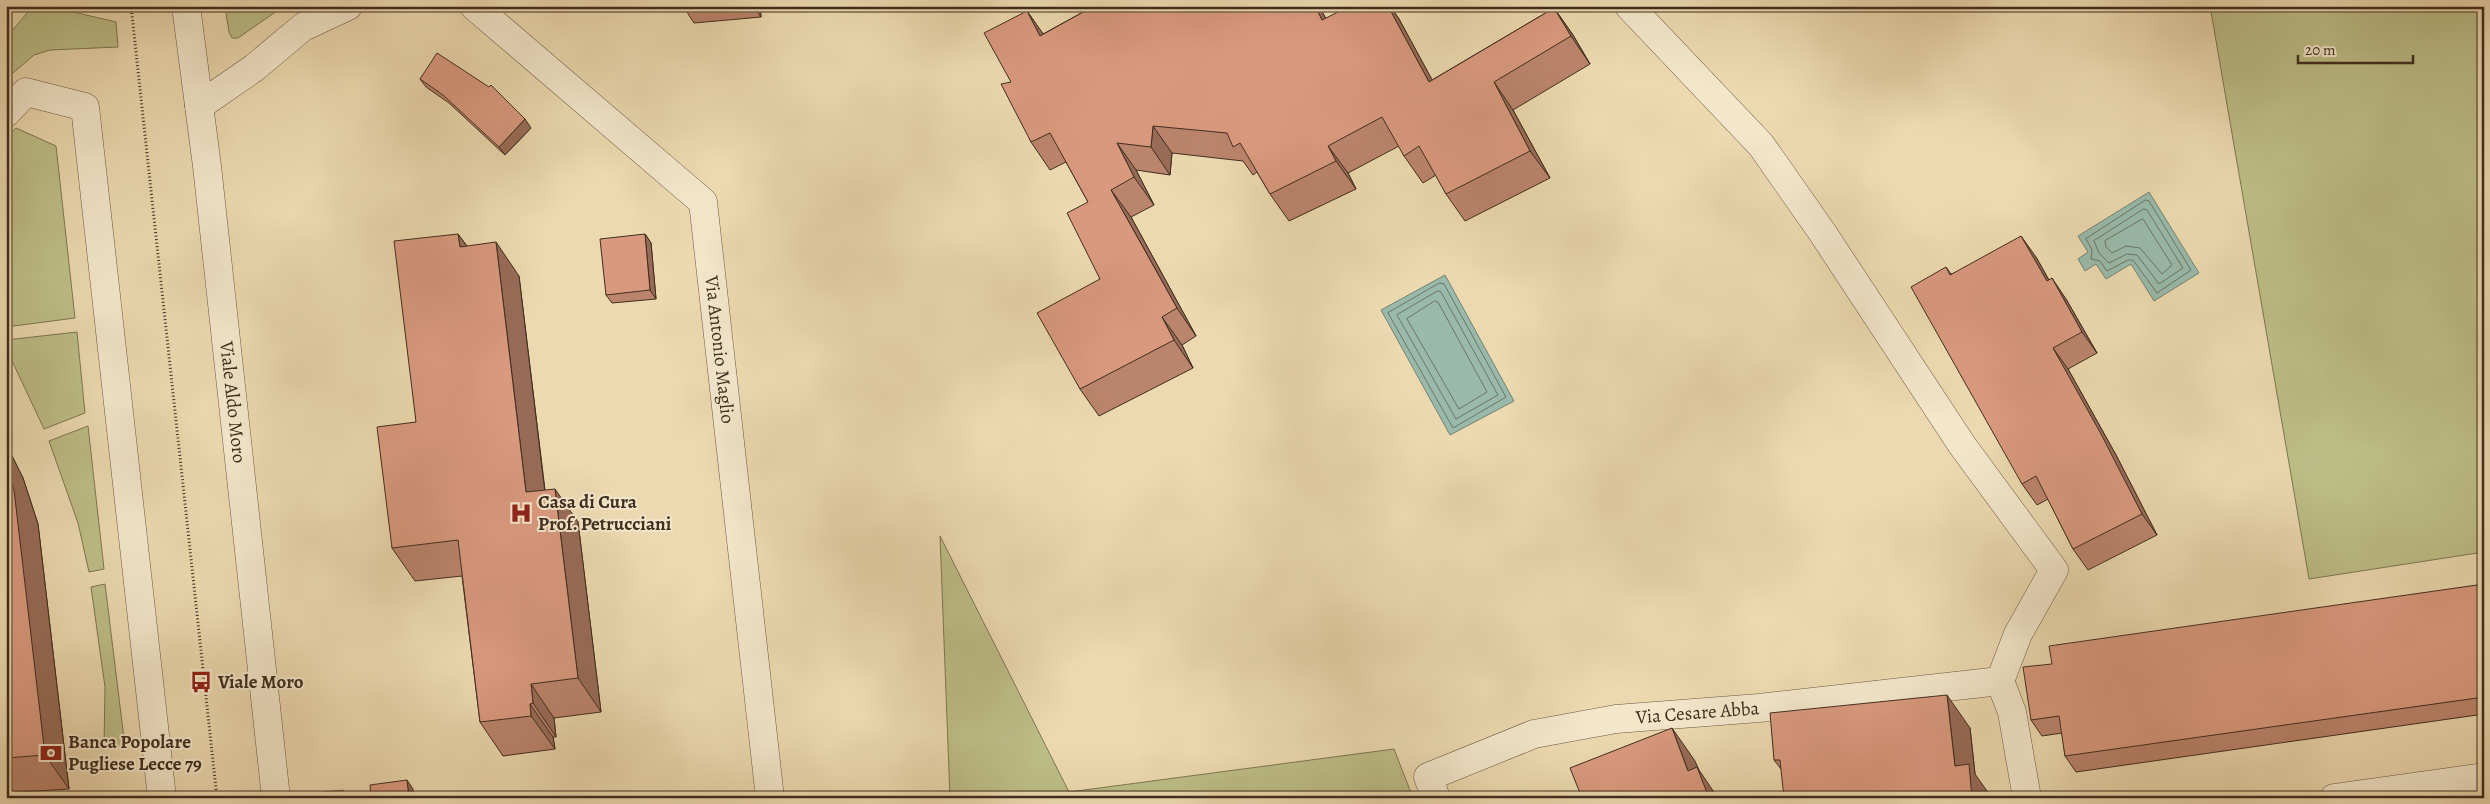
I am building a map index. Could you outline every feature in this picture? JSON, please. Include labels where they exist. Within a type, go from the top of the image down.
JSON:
[{"type":"street","name":"Viale Aldo Moro","points":[[186,6],[199,106],[276,798]]},
{"type":"street","points":[[199,106],[254,68],[303,26],[348,6]]},
{"type":"street","name":"Via Antonio Maglio","points":[[474,6],[703,202],[770,798]]},
{"type":"street","points":[[1629,6],[1761,145],[1822,232],[1962,446],[2054,570],[2018,634],[2000,681],[2012,712],[2027,798]]},
{"type":"street","points":[[6,112],[26,92],[85,106],[162,798]]},
{"type":"street","name":"Via Cesare Abba","points":[[1436,798],[1428,777],[1534,734],[1616,719],[1759,708],[2000,681]]},
{"type":"street","points":[[2334,798],[2484,777]]},
{"type":"path","points":[[131,6],[217,798]]},
{"type":"green space","points":[[33,6],[48,6],[116,22],[118,47],[50,50],[34,55],[6,79],[6,38]]},
{"type":"green space","points":[[225,6],[284,6],[238,38],[232,38],[229,32]]},
{"type":"green space","points":[[2210,6],[2484,6],[2484,552],[2309,579]]},
{"type":"green space","points":[[16,128],[56,146],[75,318],[6,327],[6,138]]},
{"type":"green space","points":[[77,332],[85,413],[44,429],[6,348],[6,340]]},
{"type":"green space","points":[[88,426],[104,569],[89,572],[78,523],[49,441]]},
{"type":"green space","points":[[940,536],[1069,792],[1394,749],[1413,798],[950,798]]},
{"type":"green space","points":[[105,584],[125,747],[104,746],[105,687],[91,587]]},
{"type":"green space","points":[[343,790],[344,798],[315,798],[315,793]]},
{"type":"water","points":[[2149,192],[2199,273],[2154,301],[2131,264],[2106,279],[2096,264],[2085,271],[2078,259],[2088,252],[2078,236]]},
{"type":"water","points":[[1445,275],[1514,401],[1450,435],[1381,310]]},
{"type":"building","points":[[1094,6],[1315,6],[1322,20],[1350,6],[1388,6],[1429,82],[1554,8],[1571,36],[1494,82],[1530,151],[1446,194],[1419,146],[1404,156],[1382,117],[1328,146],[1336,161],[1270,194],[1240,143],[1233,147],[1227,133],[1153,126],[1151,147],[1117,143],[1134,177],[1111,190],[1177,308],[1162,317],[1174,340],[1080,389],[1037,313],[1100,279],[1067,213],[1088,202],[1050,133],[1031,142],[1001,84],[1011,82],[984,33],[1027,11],[1040,36]]},
{"type":"building","points":[[437,53],[489,87],[491,85],[525,119],[499,147],[443,95],[420,79]]},
{"type":"building","points":[[458,234],[460,247],[496,242],[526,492],[555,489],[578,678],[531,684],[533,703],[530,704],[531,716],[480,722],[458,540],[392,548],[377,427],[416,422],[394,241]]},
{"type":"building","points":[[645,234],[650,290],[606,295],[600,239]]},
{"type":"building","points":[[2021,236],[2047,281],[2052,278],[2082,332],[2053,348],[2101,434],[2142,514],[2073,549],[2036,476],[2022,484],[1911,287],[1946,267],[1950,275]]},
{"type":"building","points":[[6,465],[14,490],[45,755],[6,758]]},
{"type":"building","points":[[2484,584],[2484,697],[2065,756],[2059,716],[2031,720],[2023,667],[2052,664],[2049,646]]},
{"type":"building","points":[[1947,695],[1955,766],[1969,764],[1972,798],[1784,798],[1780,760],[1774,760],[1770,713]]},
{"type":"building","points":[[1672,728],[1688,771],[1697,767],[1709,798],[1582,798],[1570,768]]},
{"type":"building","points":[[407,780],[409,798],[371,798],[370,785]]},
{"type":"place","name":"Casa di Cura Prof. Petrucciani","points":[[521,513]]},
{"type":"place","name":"Viale Moro","points":[[201,682]]},
{"type":"place","name":"Banca Popolare Pugliese Lecce 79","points":[[51,753]]}]
